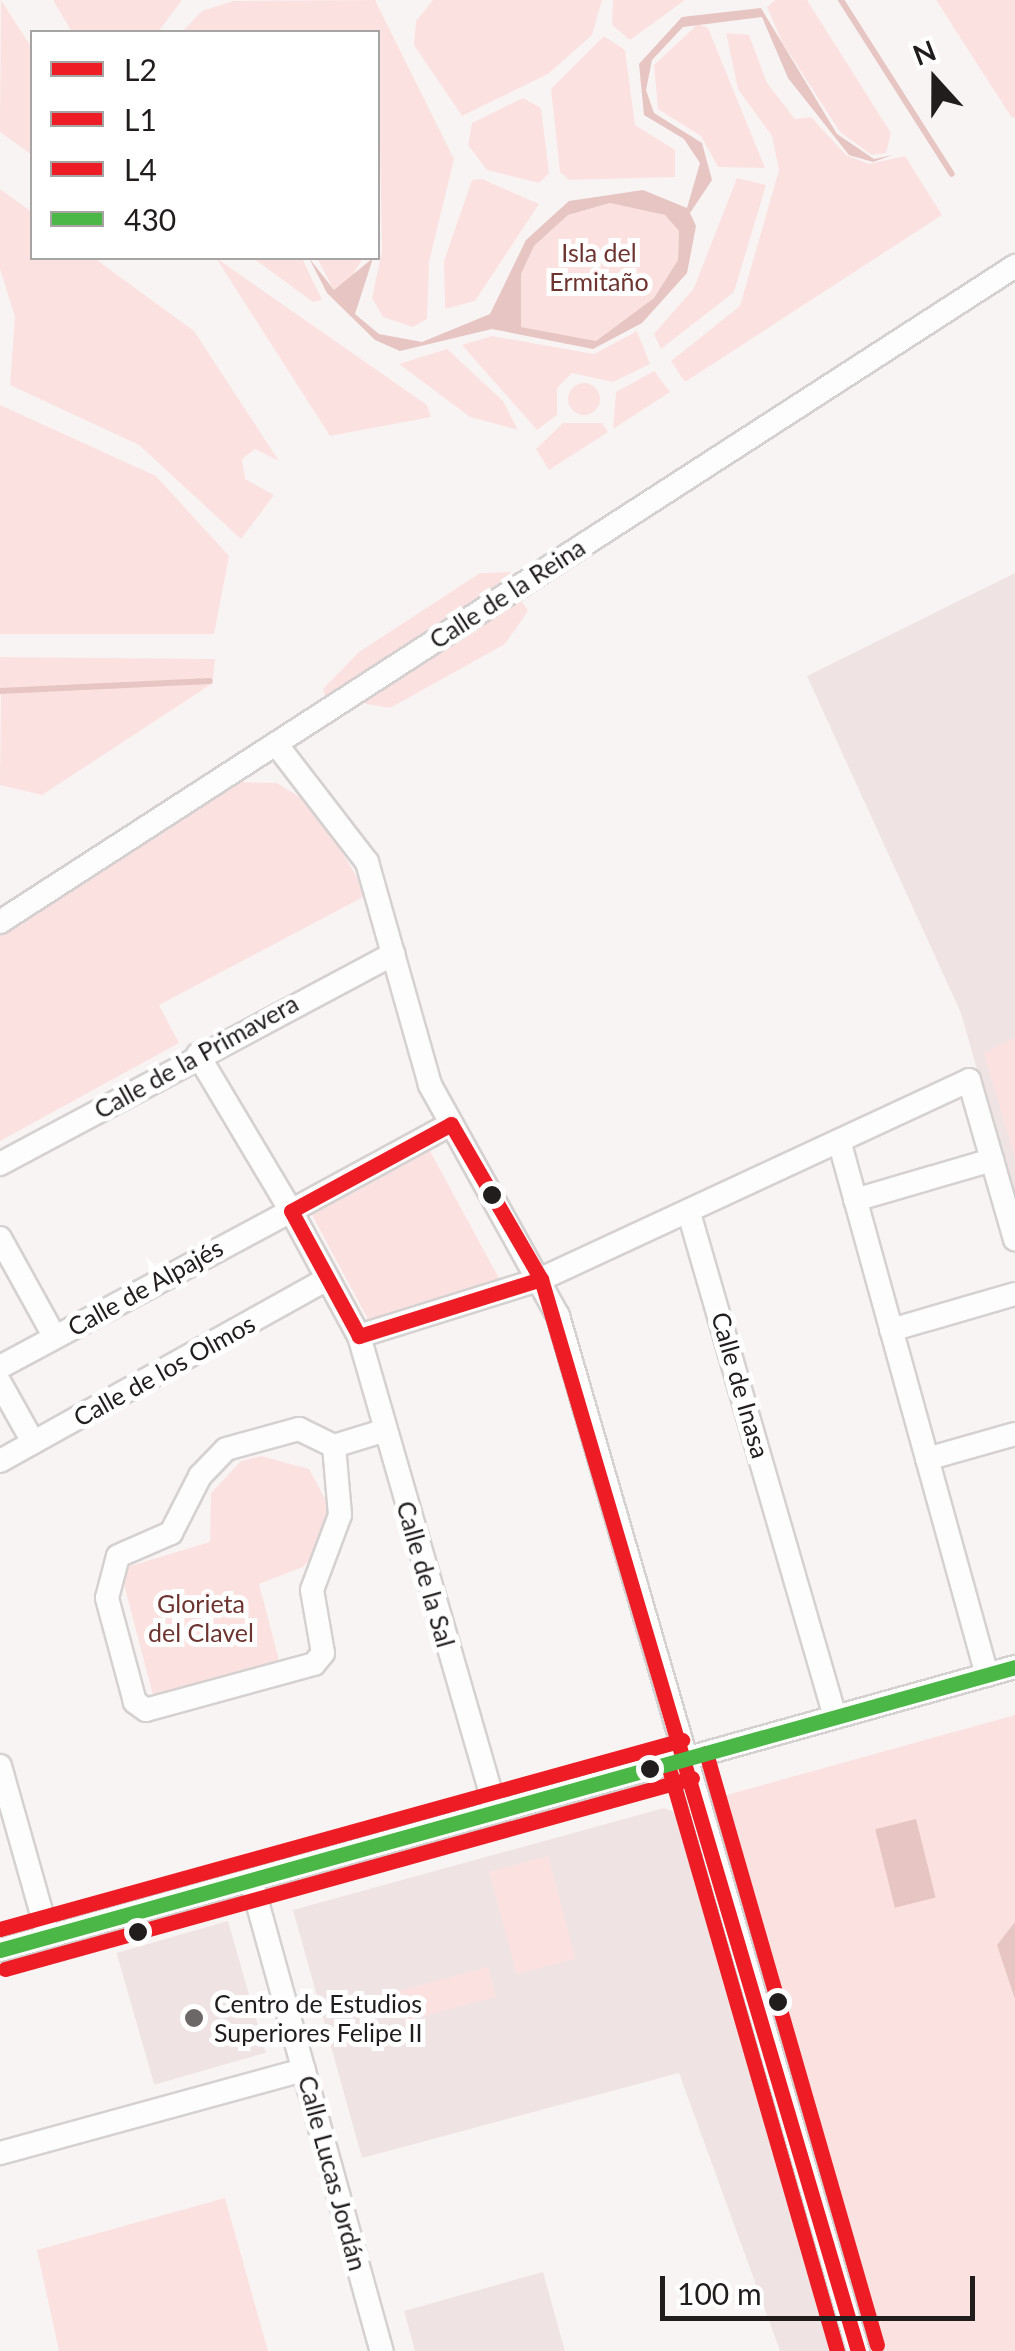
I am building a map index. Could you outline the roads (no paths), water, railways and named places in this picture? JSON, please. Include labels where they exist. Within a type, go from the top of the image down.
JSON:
[{"type":"street","name":"Calle de la Reina","points":[[0,922],[1015,266]]},
{"type":"street","points":[[276,744],[367,862],[430,1085],[541,1279],[687,1758],[858,2351]]},
{"type":"street","name":"Calle de la Primavera","points":[[0,1164],[394,954]]},
{"type":"street","points":[[198,1056],[291,1211]]},
{"type":"street","points":[[359,1336],[541,1279],[840,1144],[969,1080],[1015,1239]]},
{"type":"street","name":"Calle de Alpajés","points":[[0,1367],[451,1124]]},
{"type":"street","points":[[840,1144],[987,1675]]},
{"type":"street","points":[[855,1200],[992,1160]]},
{"type":"street","name":"Calle de la Sal","points":[[291,1211],[359,1336],[383,1431],[496,1812]]},
{"type":"street","name":"Calle de Inasa","points":[[689,1213],[835,1717]]},
{"type":"street","points":[[0,1238],[54,1336]]},
{"type":"street","name":"Calle de los Olmos","points":[[0,1461],[327,1279]]},
{"type":"street","points":[[891,1330],[1015,1294]]},
{"type":"street","points":[[0,1384],[32,1442]]},
{"type":"street","points":[[334,1446],[339,1525],[312,1590],[323,1653],[314,1664],[170,1704],[146,1710],[135,1702],[108,1598],[109,1567],[171,1533],[200,1476],[226,1449],[299,1429],[334,1446],[383,1431]]},
{"type":"street","points":[[927,1459],[1015,1434]]},
{"type":"street","points":[[0,1950],[1015,1667]]},
{"type":"street","points":[[0,1766],[48,1936]]},
{"type":"street","name":"Calle Lucas Jordán","points":[[250,1880],[382,2351]]},
{"type":"street","points":[[0,2154],[304,2070]]},
{"type":"waterway","points":[[841,0],[952,174]]},
{"type":"waterway","points":[[0,691],[210,681]]},
{"type":"place","name":"Centro de Estudios Superiores Felipe II","points":[[194,2018]]},
{"type":"park label","name":"Isla del Ermitaño","points":[[599,268]]},
{"type":"park label","name":"Glorieta del Clavel","points":[[201,1618]]}]
